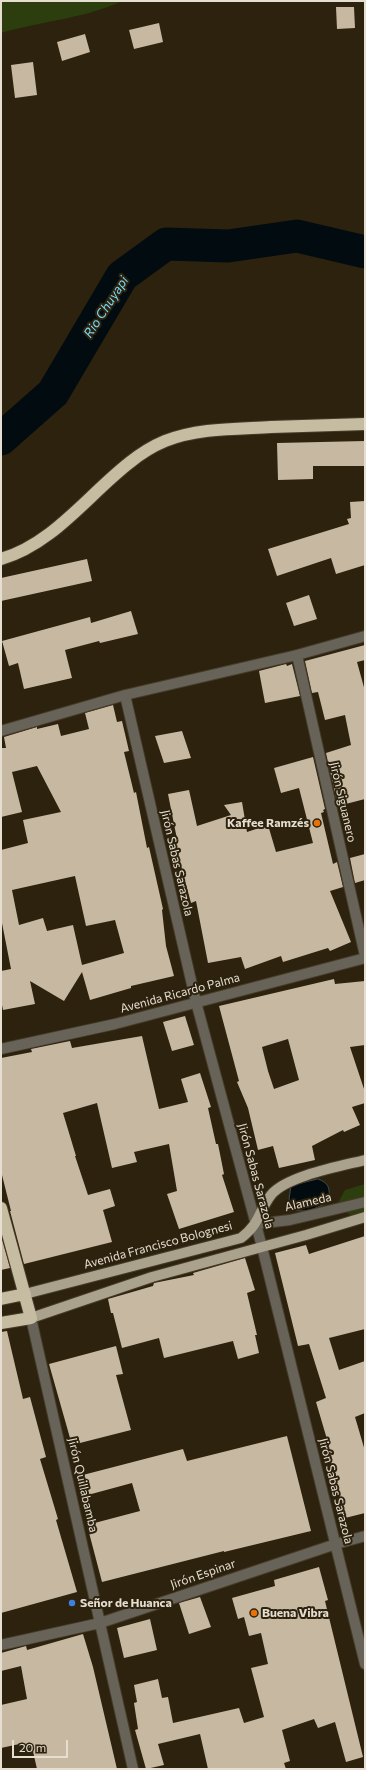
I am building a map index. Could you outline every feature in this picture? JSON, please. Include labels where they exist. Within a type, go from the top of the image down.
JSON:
[{"type":"highway","points":[[1,559],[9,557],[53,530],[129,463],[165,441],[187,434],[225,429],[365,424]]},
{"type":"highway","name":"Jirón Quillabamba","points":[[1,1208],[31,1318]]},
{"type":"highway","name":"Avenida Francisco Bolognesi","points":[[1,1299],[25,1294]]},
{"type":"highway","points":[[1,1323],[31,1318]]},
{"type":"main road","name":"Avenida Francisco Bolognesi","points":[[25,1294],[241,1238],[256,1224],[262,1209],[271,1194],[290,1182],[317,1172],[365,1160]]},
{"type":"main road","points":[[31,1318],[152,1277],[365,1217]]},
{"type":"street","points":[[1,731],[124,695],[297,655],[365,636]]},
{"type":"street","name":"Jirón Siguanero","points":[[297,655],[365,957]]},
{"type":"street","name":"Jirón Sabas Sarazola","points":[[124,695],[196,1002],[262,1247],[365,1664]]},
{"type":"street","name":"Avenida Ricardo Palma","points":[[1,1049],[115,1024],[365,957]]},
{"type":"street","name":"Alameda","points":[[256,1224],[295,1219],[365,1202]]},
{"type":"street","name":"Jirón Quillabamba","points":[[31,1318],[133,1769]]},
{"type":"street","name":"Jirón Espinar","points":[[1,1645],[100,1623],[336,1544],[365,1536]]},
{"type":"green space","points":[[1,1],[122,1],[78,16],[1,33]]},
{"type":"green space","points":[[365,1184],[365,1214],[353,1217],[337,1205],[345,1190]]},
{"type":"shaded area","points":[[318,1179],[327,1184],[329,1200],[313,1209],[303,1211],[295,1210],[289,1199],[291,1186]]},
{"type":"building","points":[[336,7],[354,7],[355,28],[337,29]]},
{"type":"building","points":[[159,23],[163,42],[134,49],[129,30]]},
{"type":"building","points":[[85,34],[90,52],[62,61],[57,42]]},
{"type":"building","points":[[33,62],[37,95],[15,98],[11,65]]},
{"type":"building","points":[[365,441],[365,466],[313,466],[313,479],[278,480],[277,443]]},
{"type":"building","points":[[365,501],[365,565],[336,574],[331,558],[277,576],[268,549],[349,524],[347,519],[351,518],[350,502]]},
{"type":"building","points":[[87,559],[92,581],[1,601],[1,578]]},
{"type":"building","points":[[309,595],[317,619],[294,626],[286,603]]},
{"type":"building","points":[[131,611],[138,634],[100,643],[99,641],[65,650],[72,678],[24,689],[18,663],[9,666],[2,641],[90,617],[91,623]]},
{"type":"building","points":[[365,645],[365,660],[357,662],[365,691],[365,799],[338,806],[326,753],[351,745],[345,715],[325,720],[318,692],[312,693],[305,661]]},
{"type":"building","points":[[286,664],[287,666],[292,664],[300,696],[265,703],[259,671]]},
{"type":"building","points":[[113,705],[117,722],[122,721],[129,751],[124,752],[134,793],[136,792],[147,848],[149,847],[163,909],[166,946],[174,976],[131,986],[131,988],[90,1000],[82,972],[64,1001],[30,981],[35,1004],[3,1010],[1,1000],[1,971],[11,969],[1,918],[1,850],[28,843],[23,820],[61,812],[37,766],[12,772],[22,812],[1,817],[1,748],[6,748],[4,737],[37,727],[37,729],[58,724],[61,736],[89,729],[85,713]],"holes":[[[75,876],[86,926],[115,920],[124,953],[82,965],[73,925],[47,931],[43,918],[19,925],[12,890]]]},
{"type":"building","points":[[182,731],[191,758],[164,763],[155,736]]},
{"type":"building","points":[[313,757],[325,809],[323,810],[324,812],[321,813],[333,864],[337,862],[343,887],[330,891],[351,942],[330,951],[328,948],[283,962],[281,956],[245,969],[241,957],[208,963],[196,901],[191,903],[174,840],[177,839],[168,794],[189,790],[197,826],[231,815],[224,805],[242,802],[247,832],[268,825],[276,852],[313,843],[299,788],[281,793],[274,768]]},
{"type":"building","points":[[365,854],[365,880],[355,883],[350,858]]},
{"type":"building","points":[[334,979],[335,984],[365,981],[365,1045],[350,1047],[365,1092],[365,1103],[352,1107],[360,1125],[344,1132],[343,1130],[312,1146],[315,1160],[279,1168],[273,1146],[258,1150],[248,1108],[237,1082],[239,1081],[219,1006]],"holes":[[[288,1039],[299,1080],[274,1089],[262,1047]]]},
{"type":"building","points":[[185,1016],[194,1045],[172,1051],[163,1022]]},
{"type":"building","points":[[142,1036],[159,1109],[188,1102],[181,1079],[200,1073],[211,1107],[208,1108],[216,1144],[218,1144],[224,1174],[222,1175],[234,1212],[179,1229],[167,1194],[177,1191],[169,1144],[134,1152],[137,1162],[112,1168],[97,1103],[63,1113],[88,1195],[110,1189],[115,1206],[103,1210],[112,1242],[24,1264],[1,1171],[1,1058],[32,1052],[31,1049],[70,1041],[72,1048]]},
{"type":"building","points":[[1,1236],[10,1268],[1,1270]]},
{"type":"building","points":[[365,1236],[365,1329],[329,1338],[339,1370],[365,1361],[365,1413],[355,1417],[365,1451],[365,1513],[345,1518],[327,1446],[329,1446],[316,1402],[326,1398],[309,1344],[298,1346],[275,1253],[306,1245],[309,1254]]},
{"type":"building","points":[[245,1258],[255,1290],[247,1293],[257,1335],[255,1335],[259,1353],[238,1359],[233,1341],[164,1358],[159,1338],[122,1348],[108,1299],[153,1286],[154,1283],[194,1275],[193,1273]]},
{"type":"building","points":[[7,1331],[23,1399],[30,1397],[46,1457],[40,1459],[58,1519],[56,1520],[77,1592],[1,1613],[1,1332]]},
{"type":"building","points":[[116,1346],[123,1374],[116,1375],[131,1430],[72,1445],[49,1364]]},
{"type":"building","points":[[287,1436],[311,1531],[102,1582],[87,1525],[140,1511],[132,1483],[84,1496],[79,1476],[183,1449],[187,1461]]},
{"type":"building","points":[[319,1567],[328,1600],[325,1601],[363,1757],[346,1762],[335,1722],[318,1728],[314,1719],[282,1730],[290,1761],[284,1763],[286,1769],[208,1769],[200,1734],[158,1744],[164,1765],[146,1769],[135,1730],[138,1729],[134,1703],[137,1702],[134,1685],[158,1679],[162,1698],[168,1697],[173,1723],[239,1708],[244,1723],[264,1717],[251,1668],[268,1664],[261,1633],[249,1636],[244,1617],[238,1619],[232,1598],[275,1586],[274,1580]]},
{"type":"building","points":[[200,1597],[211,1627],[189,1634],[179,1603]]},
{"type":"building","points":[[150,1619],[157,1650],[124,1658],[117,1628]]},
{"type":"building","points":[[83,1634],[93,1667],[117,1769],[37,1769],[32,1747],[25,1748],[24,1743],[1,1748],[1,1705],[27,1699],[21,1666],[1,1671],[1,1653],[26,1646],[27,1650]]},
{"type":"waterway","name":"Rio Chuyapi","points":[[1,439],[53,393],[122,276],[166,244],[228,246],[297,236],[365,252]]},
{"type":"place","name":"Kaffee Ramzés","points":[[317,823]]},
{"type":"place","name":"Señor de Huanca","points":[[72,1603]]},
{"type":"place","name":"Buena Vibra","points":[[254,1613]]}]
